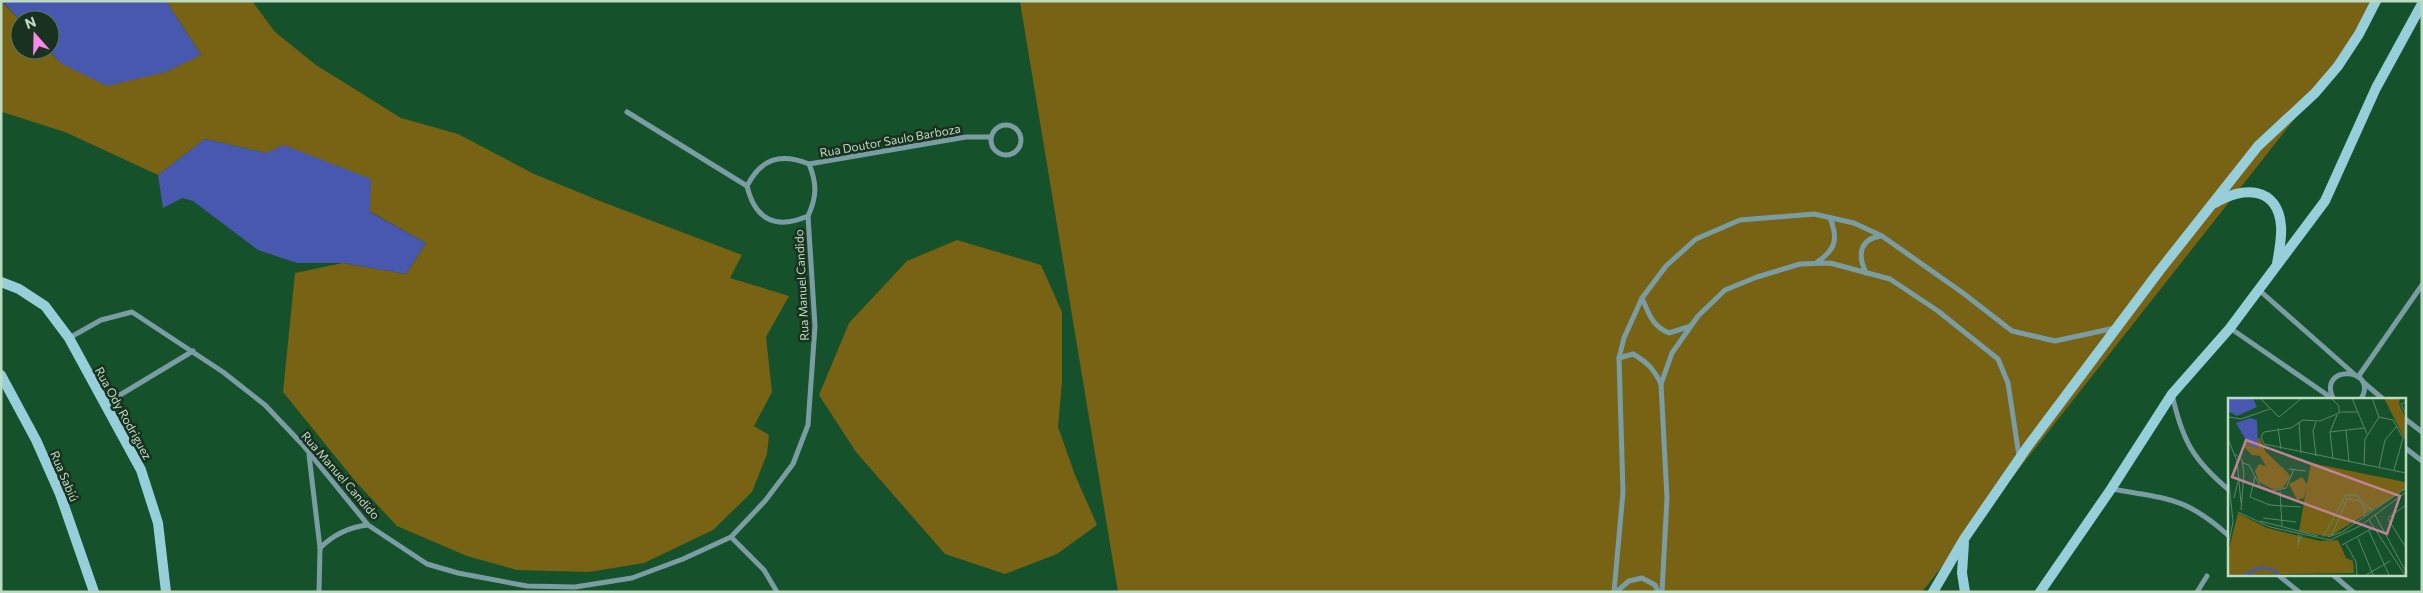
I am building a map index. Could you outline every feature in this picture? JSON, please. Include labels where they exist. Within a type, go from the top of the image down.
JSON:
[{"type":"main road","points":[[1933,592],[1964,540],[2019,459],[2209,207],[2258,146],[2315,93],[2338,66],[2359,34],[2376,1]]},
{"type":"main road","points":[[2040,592],[2111,489],[2172,394],[2230,328],[2325,201],[2376,88],[2422,4]]},
{"type":"main road","points":[[2209,207],[2236,193],[2257,192],[2271,200],[2278,212],[2282,227],[2277,265]]},
{"type":"main road","name":"Rua Ody Rodriguez","points":[[1,282],[19,289],[45,306],[68,338],[141,470],[158,523],[166,592]]},
{"type":"main road","name":"Rua Sabiú","points":[[1,375],[36,440],[60,494],[94,592]]},
{"type":"main road","points":[[1964,540],[1962,573],[1965,592]]},
{"type":"street","points":[[627,112],[746,186],[751,202],[761,215],[776,222],[793,222],[808,216]]},
{"type":"street","points":[[1011,125],[1021,136],[1020,146],[1014,153],[999,154],[992,147],[991,137],[1001,126],[1011,125]]},
{"type":"street","name":"Rua Doutor Saulo Barboza","points":[[746,186],[754,173],[765,163],[780,158],[795,158],[809,164],[966,137],[991,137]]},
{"type":"street","name":"Rua Manuel Candido","points":[[68,338],[101,320],[132,312],[224,372],[265,405],[302,444],[309,455],[368,525],[427,564],[458,573],[527,586],[575,587],[632,578],[684,559],[731,537],[765,502],[793,464],[808,425],[815,326],[808,216],[814,204],[816,190],[814,176],[809,164]]},
{"type":"street","points":[[1615,592],[1623,492],[1619,358],[1624,338],[1642,298],[1666,266],[1696,239],[1740,220],[1814,214],[1854,223],[1882,236],[1963,293],[2012,331],[2055,341],[2118,327]]},
{"type":"street","points":[[1816,264],[1833,249],[1835,238],[1830,218]]},
{"type":"street","points":[[1866,273],[1862,265],[1863,246],[1871,238],[1882,236]]},
{"type":"street","points":[[1661,384],[1672,353],[1691,326],[1725,290],[1757,277],[1800,264],[1830,263],[1890,279],[1938,311],[1998,359],[2008,383],[2019,459]]},
{"type":"street","points":[[2358,377],[2422,285]]},
{"type":"street","points":[[2259,290],[2382,398]]},
{"type":"street","points":[[1642,298],[1651,320],[1658,328],[1669,333],[1691,326]]},
{"type":"street","points":[[2230,328],[2333,398]]},
{"type":"street","points":[[105,404],[192,351]]},
{"type":"street","points":[[1619,358],[1633,354],[1647,362],[1656,371],[1661,384],[1667,498],[1662,592]]},
{"type":"street","points":[[2334,398],[2331,390],[2334,380],[2343,373],[2358,377]]},
{"type":"street","points":[[2358,377],[2364,392],[2361,398]]},
{"type":"street","points":[[2172,394],[2183,436],[2194,454],[2213,476],[2228,489]]},
{"type":"street","points":[[2406,420],[2422,432]]},
{"type":"street","points":[[2406,449],[2422,461]]},
{"type":"street","points":[[309,455],[320,548],[318,592]]},
{"type":"street","points":[[2111,489],[2155,495],[2179,501],[2210,518],[2228,535]]},
{"type":"street","points":[[320,548],[329,538],[342,531],[354,526],[368,525]]},
{"type":"street","points":[[731,537],[764,570],[776,592]]},
{"type":"street","points":[[2197,592],[2207,576]]},
{"type":"street","points":[[2279,576],[2299,592]]},
{"type":"street","points":[[2334,576],[2354,592]]},
{"type":"street","points":[[1615,592],[1629,581],[1642,578],[1655,585],[1658,592]]},
{"type":"shaded area","points":[[1,1],[10,10],[10,60],[58,60],[62,64],[201,55],[166,1],[252,1],[275,32],[316,65],[401,118],[458,134],[534,174],[742,255],[730,278],[789,296],[766,337],[772,392],[754,426],[769,435],[767,454],[752,492],[713,530],[644,563],[589,572],[517,570],[467,556],[397,526],[356,482],[283,392],[295,273],[343,263],[406,274],[426,243],[266,153],[205,139],[158,175],[65,132],[2,112]]},
{"type":"shaded area","points":[[2375,1],[2315,93],[1922,592],[1118,592],[1020,2]]},
{"type":"shaded area","points":[[957,240],[1041,265],[1062,312],[1062,382],[1058,427],[1075,475],[1097,525],[1057,554],[1005,574],[945,554],[856,452],[819,395],[849,323],[907,261]]},
{"type":"water","points":[[2,1],[166,1],[201,55],[166,72],[107,86],[62,64],[58,60],[60,60],[60,10],[11,10]]},
{"type":"water","points":[[205,139],[266,153],[284,145],[371,179],[370,212],[426,243],[406,274],[343,263],[297,263],[258,250],[193,201],[182,198],[163,208],[158,175]]}]
